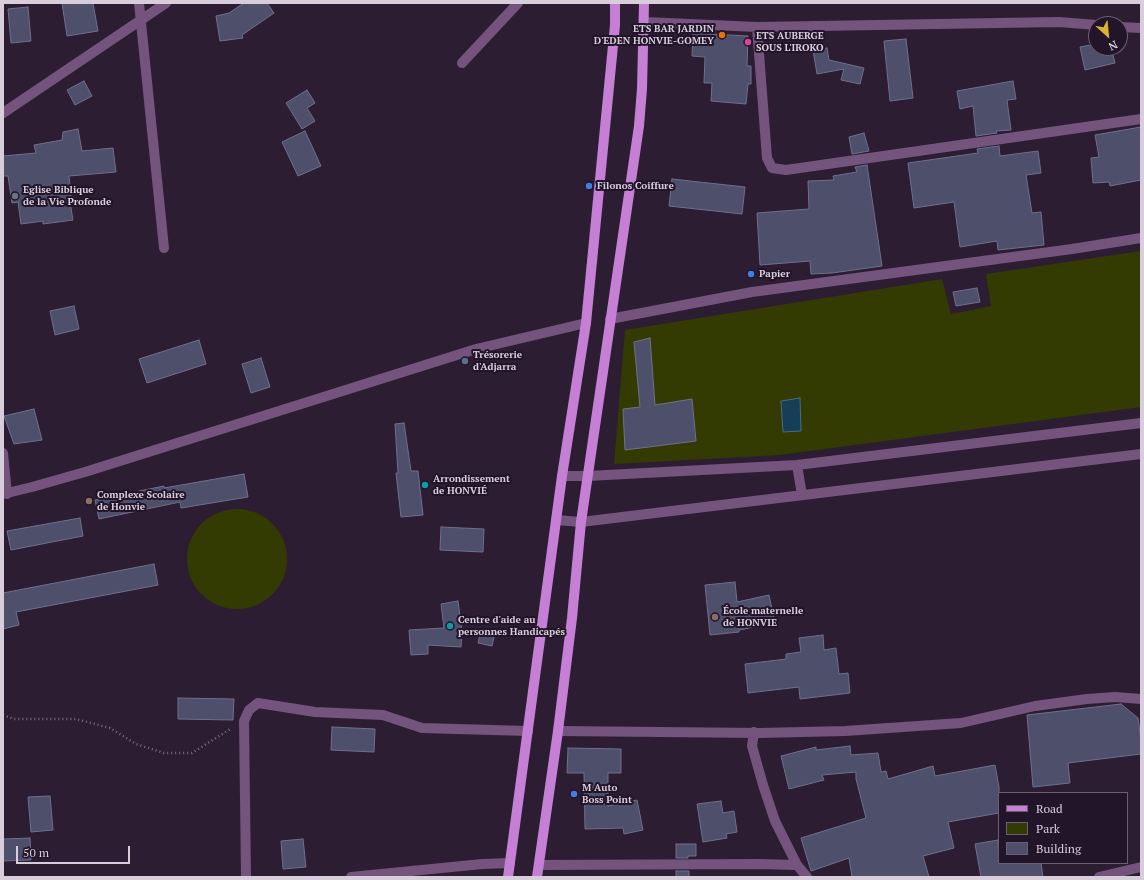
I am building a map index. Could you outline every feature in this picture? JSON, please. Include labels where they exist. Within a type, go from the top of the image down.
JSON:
[{"type":"main road","points":[[508,877],[562,476],[586,324],[615,25],[615,3]]},
{"type":"main road","points":[[537,877],[558,731],[572,618],[581,522],[638,126],[642,89],[644,3]]},
{"type":"street","points":[[139,3],[164,248]]},
{"type":"street","points":[[3,113],[166,3]]},
{"type":"street","points":[[462,63],[518,3]]},
{"type":"street","points":[[644,22],[757,27],[1059,22],[1088,24]]},
{"type":"street","points":[[757,27],[767,158],[772,168],[786,170],[1141,119]]},
{"type":"street","points":[[1128,27],[1141,28]]},
{"type":"street","points":[[610,319],[752,292],[1057,251],[1141,238]]},
{"type":"street","points":[[3,453],[5,494],[85,472],[476,349],[586,324]]},
{"type":"street","points":[[562,476],[588,476],[797,465],[1141,423]]},
{"type":"street","points":[[556,520],[581,522],[1141,454]]},
{"type":"street","points":[[797,465],[802,495]]},
{"type":"street","points":[[558,731],[845,731],[961,723],[1035,706],[1087,699],[1115,697],[1141,699],[1141,704]]},
{"type":"street","points":[[246,877],[244,721],[249,710],[258,703],[314,712],[383,715],[422,728],[528,731]]},
{"type":"street","points":[[754,732],[752,746],[775,821],[797,865],[807,877]]},
{"type":"street","points":[[351,877],[482,864],[510,864]]},
{"type":"street","points":[[539,865],[797,865]]},
{"type":"street","points":[[1099,877],[1141,867]]},
{"type":"path","points":[[3,715],[14,719],[76,718],[110,728],[136,744],[164,754],[192,753],[244,721]]},
{"type":"green space","points":[[1141,251],[1141,407],[779,455],[614,464],[625,330],[942,279],[951,314],[991,306],[986,274]]},
{"type":"green space","points":[[237,509],[256,513],[273,523],[283,540],[287,559],[283,578],[273,595],[256,605],[237,609],[218,605],[201,595],[191,578],[187,559],[191,540],[201,523],[218,513]]},
{"type":"water","points":[[800,398],[801,431],[783,432],[781,401]]},
{"type":"building","points":[[62,3],[93,3],[98,31],[67,36]]},
{"type":"building","points":[[244,3],[267,3],[274,13],[242,35],[243,38],[220,41],[216,16],[229,13]]},
{"type":"building","points":[[28,7],[31,41],[11,43],[8,9]]},
{"type":"building","points":[[693,33],[748,36],[747,66],[751,66],[751,84],[748,84],[746,104],[711,101],[712,83],[704,83],[705,57],[692,56]]},
{"type":"building","points":[[906,39],[913,98],[890,101],[884,41]]},
{"type":"building","points":[[1088,46],[1088,56],[1113,56],[1115,63],[1085,70],[1080,47]]},
{"type":"building","points":[[827,48],[829,60],[864,68],[860,84],[841,80],[844,69],[817,74],[813,50]]},
{"type":"building","points":[[84,81],[92,96],[75,105],[67,90]]},
{"type":"building","points":[[1013,81],[1016,99],[1007,100],[1011,130],[996,131],[997,133],[976,136],[973,106],[960,109],[957,91]]},
{"type":"building","points":[[307,90],[315,103],[307,108],[315,121],[302,129],[286,103]]},
{"type":"building","points":[[1141,127],[1141,180],[1110,186],[1109,182],[1093,183],[1091,158],[1099,157],[1095,135]]},
{"type":"building","points":[[78,129],[82,151],[113,148],[116,172],[69,176],[71,196],[69,196],[73,220],[43,224],[43,221],[21,224],[18,202],[12,203],[8,176],[3,176],[3,156],[36,153],[34,145],[62,140],[63,132]]},
{"type":"building","points":[[305,131],[321,166],[298,176],[282,142]]},
{"type":"building","points":[[864,133],[869,151],[852,154],[849,137]]},
{"type":"building","points":[[999,146],[1000,156],[1038,151],[1041,173],[1026,175],[1032,213],[1041,212],[1044,245],[998,250],[997,241],[960,247],[954,202],[914,208],[908,163],[978,153],[977,149]]},
{"type":"building","points":[[867,165],[882,266],[832,273],[811,274],[810,261],[760,265],[757,213],[809,209],[808,181],[834,180],[833,176],[857,172],[855,167]]},
{"type":"building","points":[[672,179],[745,187],[742,214],[669,206]]},
{"type":"building","points":[[977,288],[980,302],[956,306],[953,292]]},
{"type":"building","points":[[74,306],[79,329],[55,335],[50,311]]},
{"type":"building","points":[[650,338],[655,405],[692,399],[696,441],[625,450],[623,409],[640,407],[634,342]]},
{"type":"building","points":[[199,340],[206,364],[147,383],[139,359]]},
{"type":"building","points":[[261,358],[270,387],[251,393],[242,364]]},
{"type":"building","points":[[34,409],[42,440],[14,444],[4,416]]},
{"type":"building","points":[[404,423],[411,471],[418,471],[423,515],[401,517],[396,473],[398,473],[395,424]]},
{"type":"building","points":[[244,474],[248,497],[181,508],[180,502],[99,519],[95,500],[164,486],[164,488]]},
{"type":"building","points":[[80,518],[83,536],[11,550],[7,531]]},
{"type":"building","points":[[441,527],[484,529],[483,552],[440,550]]},
{"type":"building","points":[[154,564],[158,585],[16,612],[19,625],[3,629],[3,593]]},
{"type":"building","points":[[735,582],[737,602],[769,595],[775,623],[739,630],[739,632],[710,635],[705,585]]},
{"type":"building","points":[[458,601],[462,632],[461,647],[428,645],[428,654],[411,655],[409,630],[444,628],[441,604]]},
{"type":"building","points":[[481,630],[495,633],[492,646],[478,643]]},
{"type":"building","points":[[823,635],[824,650],[836,648],[839,674],[848,673],[850,693],[800,699],[799,687],[748,693],[745,664],[786,659],[786,654],[801,652],[799,638]]},
{"type":"building","points":[[178,698],[234,699],[233,720],[178,719]]},
{"type":"building","points":[[1121,704],[1138,718],[1141,754],[1068,763],[1070,783],[1033,787],[1027,715]]},
{"type":"building","points":[[332,727],[375,729],[374,752],[331,750]]},
{"type":"building","points":[[850,746],[851,755],[878,753],[881,772],[886,771],[888,779],[933,766],[935,776],[995,765],[999,787],[998,813],[948,822],[954,848],[923,856],[929,877],[852,877],[849,858],[811,871],[801,838],[866,818],[856,779],[856,772],[822,775],[824,780],[789,789],[781,756],[816,747],[816,750]]},
{"type":"building","points":[[568,748],[621,749],[621,773],[608,773],[608,806],[637,800],[643,830],[624,834],[623,828],[585,829],[584,773],[567,773]]},
{"type":"building","points":[[50,796],[53,830],[31,832],[28,797]]},
{"type":"building","points":[[721,801],[723,813],[734,811],[737,832],[726,834],[727,838],[703,842],[697,804]]},
{"type":"building","points":[[30,838],[31,860],[3,861],[3,839]]},
{"type":"building","points":[[303,839],[306,867],[283,869],[281,841]]},
{"type":"building","points":[[998,840],[998,864],[1041,864],[1043,877],[981,877],[975,844]]},
{"type":"building","points":[[676,844],[696,844],[696,856],[676,858]]},
{"type":"building","points":[[676,871],[689,871],[689,877],[676,877]]},
{"type":"place","name":"ETS BAR JARDIN D'EDEN HONVIE-GOMEY","points":[[722,35]]},
{"type":"place","name":"ETS AUBERGE SOUS L'IROKO","points":[[748,42]]},
{"type":"place","name":"Filonos Coiffure","points":[[589,186]]},
{"type":"place","name":"Eglise Biblique de la Vie Profonde","points":[[15,196]]},
{"type":"place","name":"Papier","points":[[751,274]]},
{"type":"place","name":"Trésorerie d'Adjarra","points":[[465,361]]},
{"type":"place","name":"Arrondissement de HONVIÉ","points":[[425,485]]},
{"type":"place","name":"Complexe Scolaire de Honvie","points":[[89,501]]},
{"type":"place","name":"École maternelle de HONVIE","points":[[715,617]]},
{"type":"place","name":"Centre d'aide au personnes Handicapés","points":[[450,626]]},
{"type":"place","name":"M Auto Boss Point","points":[[574,794]]}]
